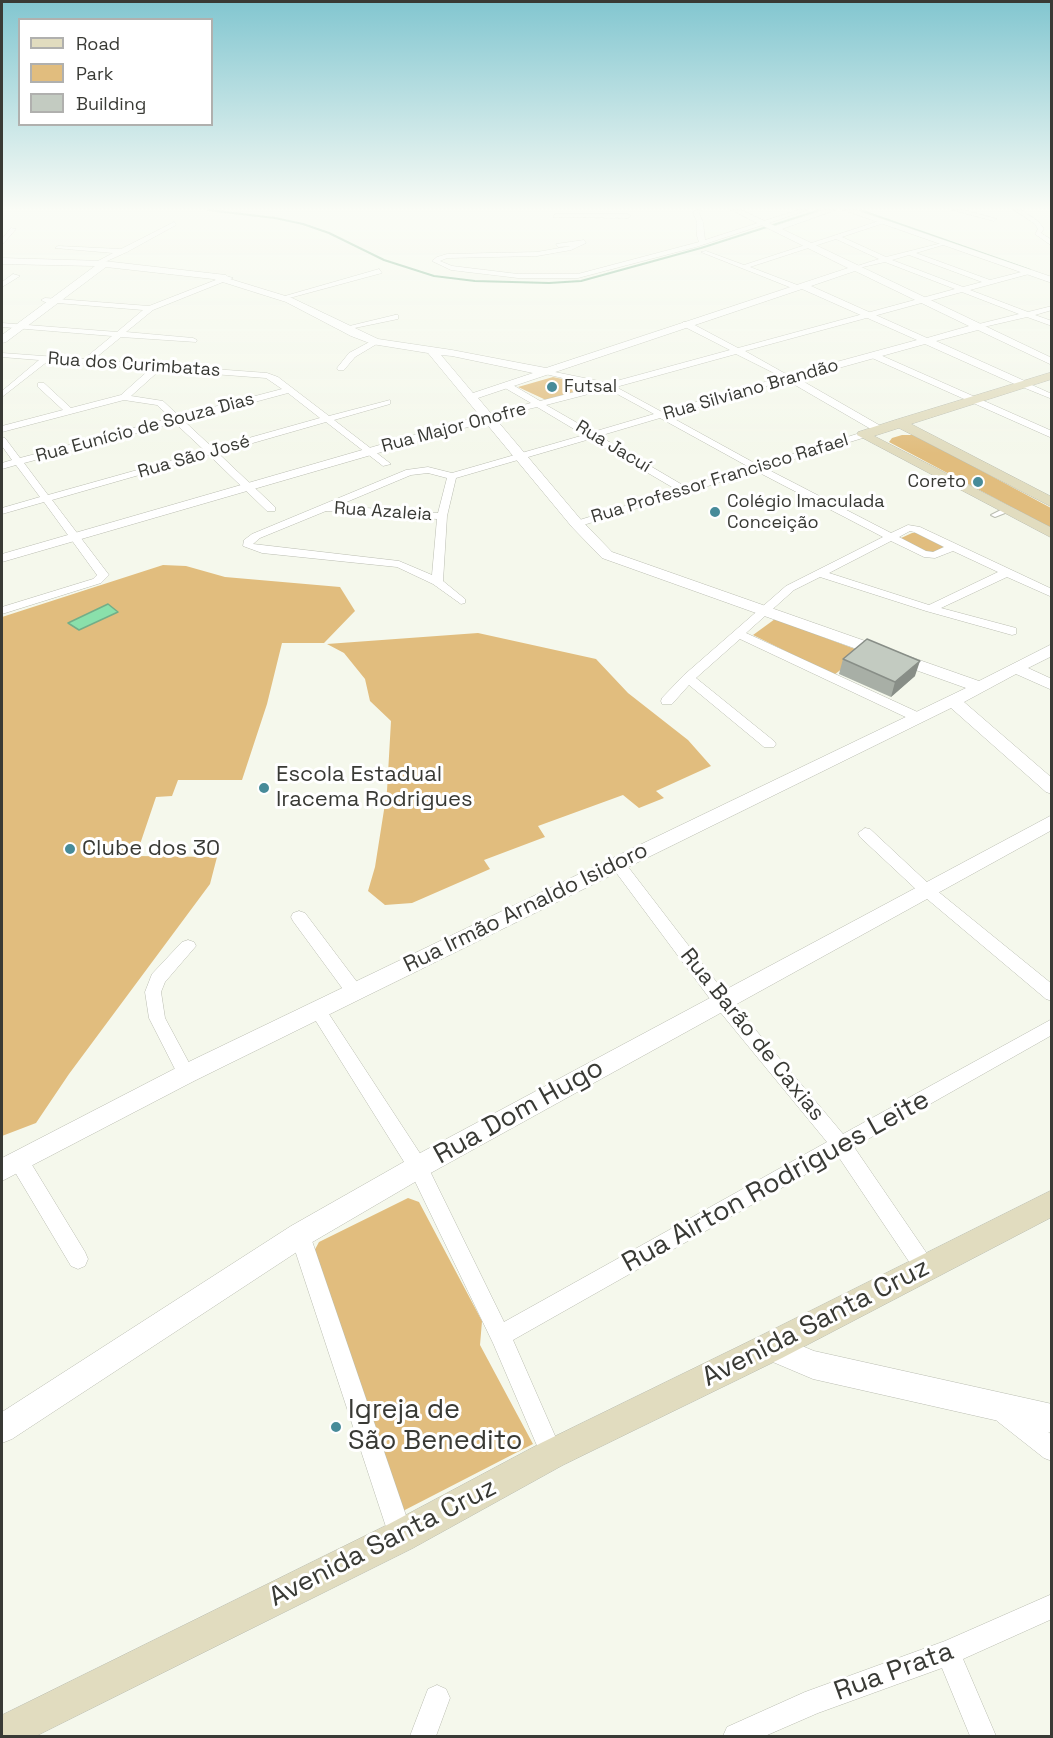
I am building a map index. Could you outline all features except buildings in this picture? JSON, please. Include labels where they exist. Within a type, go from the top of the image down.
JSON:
[{"type":"main road","points":[[863,435],[1052,375]]},
{"type":"main road","points":[[899,423],[1048,498]]},
{"type":"main road","points":[[863,435],[1001,513],[1052,534]]},
{"type":"main road","name":"Avenida Santa Cruz","points":[[2,1734],[401,1536],[552,1454],[771,1347],[1052,1203]]},
{"type":"street","points":[[2,339],[8,327],[62,291]]},
{"type":"street","points":[[87,361],[150,308],[191,291]]},
{"type":"street","points":[[263,291],[285,298],[376,342],[548,372],[609,386],[757,468],[889,537],[930,555],[952,547]]},
{"type":"street","points":[[285,298],[309,291]]},
{"type":"street","points":[[471,397],[787,291]]},
{"type":"street","points":[[810,291],[1052,397]]},
{"type":"street","points":[[903,291],[1052,362]]},
{"type":"street","name":"Rua Major Onofre","points":[[2,558],[489,417],[953,291]]},
{"type":"street","points":[[966,291],[1052,324]]},
{"type":"street","points":[[49,300],[150,308]]},
{"type":"street","name":"Rua Silviano Brandão","points":[[452,476],[789,378],[1052,308]]},
{"type":"street","points":[[345,328],[395,316]]},
{"type":"street","points":[[686,324],[880,429]]},
{"type":"street","points":[[8,327],[193,340]]},
{"type":"street","points":[[341,368],[352,355],[376,342]]},
{"type":"street","points":[[432,351],[577,524],[607,555],[980,687]]},
{"type":"street","name":"Rua dos Curimbatas","points":[[2,355],[267,376],[288,390]]},
{"type":"street","points":[[875,356],[1052,435]]},
{"type":"street","points":[[2,395],[46,358]]},
{"type":"street","points":[[124,397],[158,367]]},
{"type":"street","points":[[40,385],[69,411]]},
{"type":"street","name":"Rua Jacuí","points":[[508,386],[542,404],[684,490]]},
{"type":"street","points":[[288,390],[386,464]]},
{"type":"street","name":"Rua Eunício de Souza Dias","points":[[2,466],[288,390]]},
{"type":"street","points":[[2,429],[124,397],[157,401],[271,509]]},
{"type":"street","name":"Rua São José","points":[[2,511],[387,402]]},
{"type":"street","name":"Rua Professor Francisco Rafael","points":[[577,524],[863,435]]},
{"type":"street","points":[[2,440],[44,499],[103,572],[102,578],[2,611]]},
{"type":"street","points":[[437,582],[442,516],[452,476],[428,470],[409,472],[250,539],[249,546],[262,550],[399,564],[437,582],[461,601]]},
{"type":"street","name":"Rua Azaleia","points":[[324,508],[442,516]]},
{"type":"street","points":[[667,701],[688,678],[761,611],[790,588],[905,529],[913,528],[1052,594]]},
{"type":"street","points":[[819,573],[930,609],[1012,631]]},
{"type":"street","points":[[930,609],[1006,573]]},
{"type":"street","points":[[738,633],[919,718]]},
{"type":"street","name":"Rua Irmão Arnaldo Isidoro","points":[[10,1166],[186,1074],[954,701],[1052,649]]},
{"type":"street","points":[[1015,668],[1052,685]]},
{"type":"street","points":[[688,678],[769,744]]},
{"type":"street","points":[[954,701],[1052,789]]},
{"type":"street","name":"Rua Dom Hugo","points":[[2,1429],[300,1235],[418,1167],[1052,820]]},
{"type":"street","points":[[865,833],[925,889],[1052,994]]},
{"type":"street","name":"Rua Barão de Caxias","points":[[617,863],[722,1002],[842,1146],[925,1268]]},
{"type":"street","points":[[299,917],[354,991]]},
{"type":"street","points":[[186,1074],[157,1018],[153,1004],[153,992],[158,980],[188,946]]},
{"type":"street","points":[[317,1010],[418,1167],[500,1336],[552,1454]]},
{"type":"street","name":"Rua Airton Rodrigues Leite","points":[[500,1336],[842,1146],[1052,1026]]},
{"type":"street","points":[[10,1166],[78,1259]]},
{"type":"street","points":[[300,1235],[401,1536]]},
{"type":"street","points":[[771,1347],[813,1365],[1052,1419]]},
{"type":"street","points":[[1000,1409],[1052,1450]]},
{"type":"street","name":"Rua Prata","points":[[736,1737],[814,1701],[948,1653],[1052,1606]]},
{"type":"street","points":[[948,1653],[984,1737]]},
{"type":"street","points":[[423,1737],[437,1698]]},
{"type":"green space","points":[[553,377],[586,384],[585,390],[546,400],[518,387]]},
{"type":"green space","points":[[915,435],[1051,508],[1051,528],[889,442],[892,438]]},
{"type":"green space","points":[[912,533],[919,533],[947,547],[934,553],[926,553],[899,539]]},
{"type":"green space","name":"Clube dos 30","points":[[163,565],[186,566],[225,577],[340,587],[355,611],[324,643],[282,643],[267,704],[242,780],[178,780],[172,796],[156,797],[136,856],[217,857],[210,884],[69,1074],[36,1123],[2,1136],[2,617]]},
{"type":"green space","points":[[775,619],[863,652],[834,675],[753,635]]},
{"type":"green space","points":[[478,633],[596,659],[628,693],[688,740],[711,766],[656,791],[664,798],[639,808],[623,795],[538,826],[545,837],[484,860],[490,869],[412,903],[385,905],[368,891],[375,867],[387,791],[391,721],[370,701],[365,679],[344,653],[327,644]]},
{"type":"green space","points":[[408,1198],[419,1202],[482,1321],[480,1345],[533,1444],[401,1512],[312,1255],[319,1242]]},
{"type":"shaded area","points":[[108,604],[118,612],[79,630],[68,623]]},
{"type":"place","name":"Futsal","points":[[552,387]]},
{"type":"place","name":"Coreto","points":[[978,482]]},
{"type":"place","name":"Colégio Imaculada Conceição","points":[[715,512]]},
{"type":"place","name":"Escola Estadual Iracema Rodrigues","points":[[264,788]]},
{"type":"place","name":"Clube dos 30","points":[[70,849]]},
{"type":"place","name":"Igreja de São Benedito","points":[[336,1427]]}]
